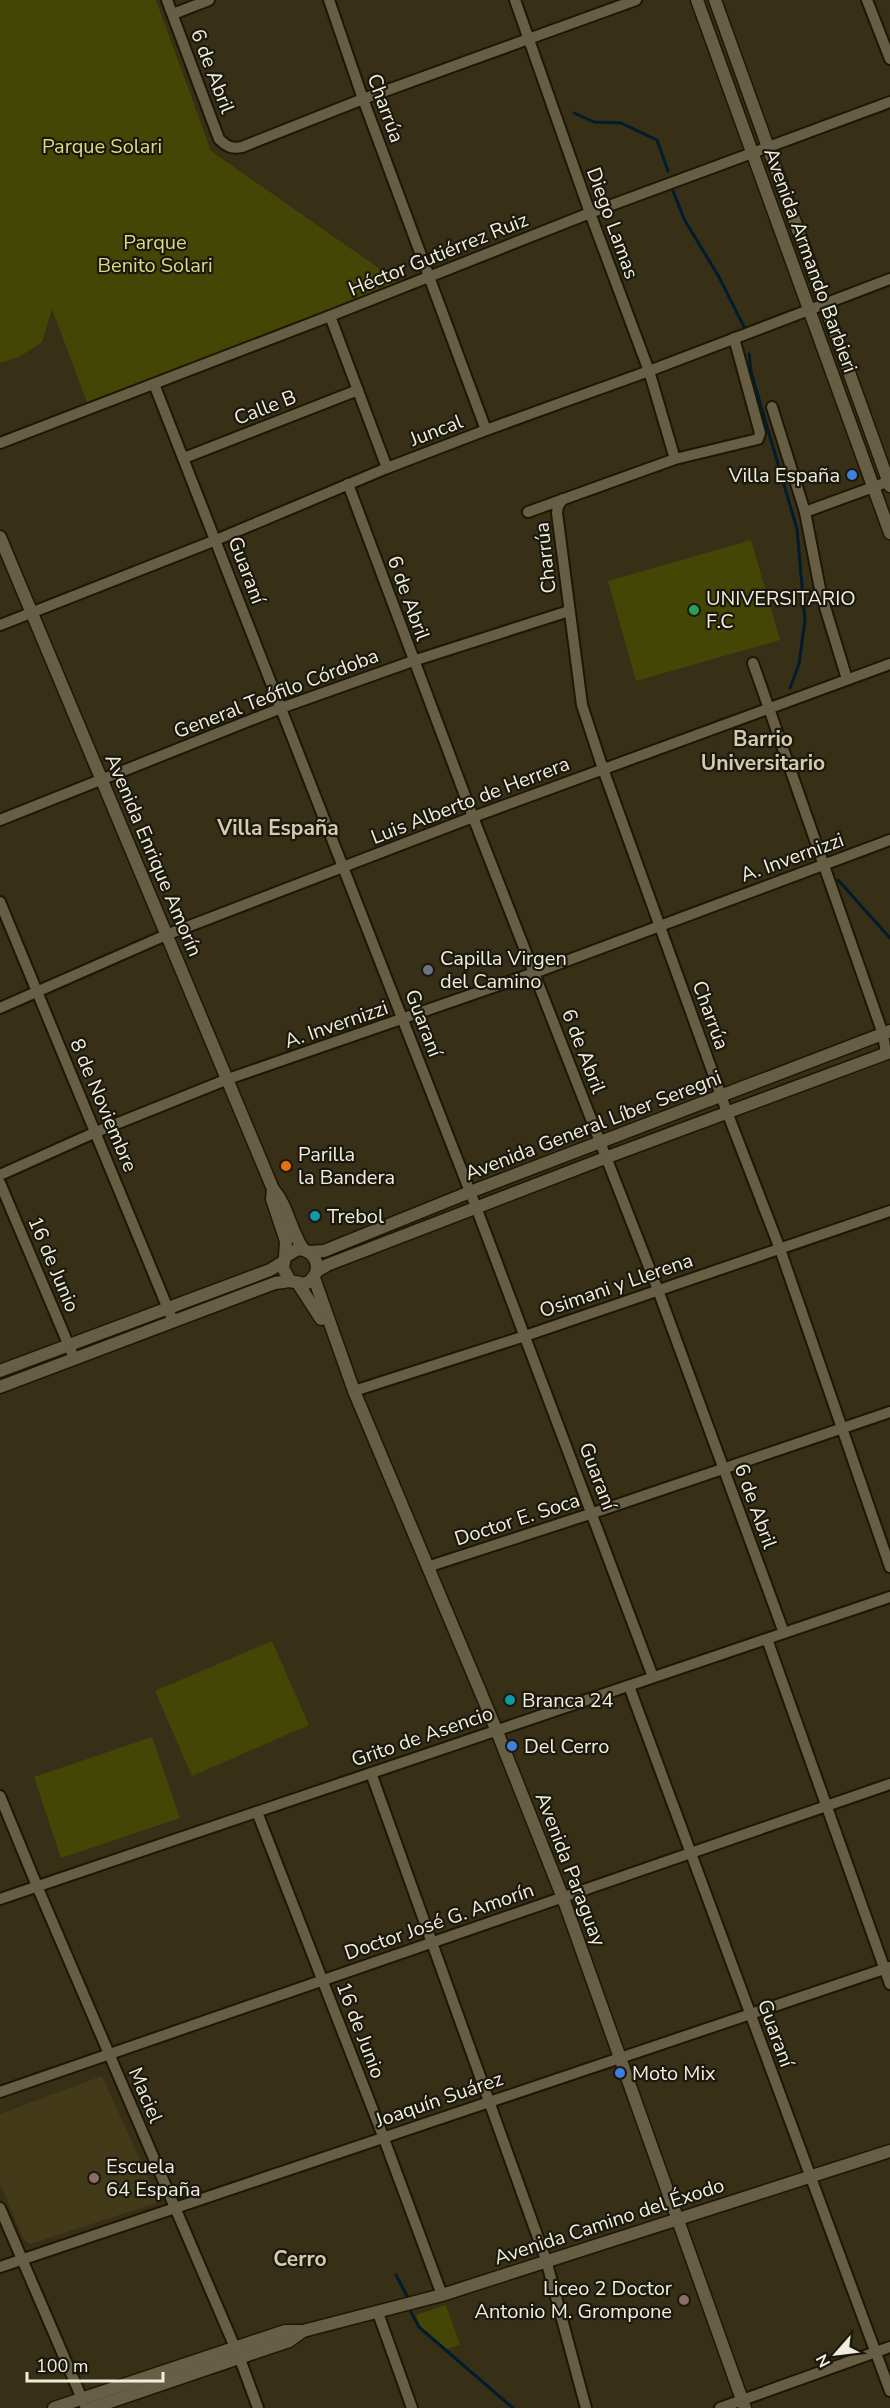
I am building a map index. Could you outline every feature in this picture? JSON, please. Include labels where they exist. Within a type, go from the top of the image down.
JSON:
[{"type":"street","name":"6 de Abril","points":[[167,0],[219,140],[226,146],[242,147],[363,99]]},
{"type":"street","points":[[172,14],[209,0]]},
{"type":"street","name":"Charrúa","points":[[329,0],[363,99],[486,430]]},
{"type":"street","name":"Diego Lamas","points":[[515,0],[590,213],[649,371],[675,459]]},
{"type":"street","points":[[363,99],[636,0]]},
{"type":"street","name":"Avenida Armando Barbieri","points":[[697,0],[890,533]]},
{"type":"street","name":"Avenida Armando Barbieri","points":[[715,0],[889,483]]},
{"type":"street","points":[[867,0],[890,59]]},
{"type":"street","name":"Héctor Gutiérrez Ruiz","points":[[0,443],[590,213],[890,102]]},
{"type":"street","name":"Juncal","points":[[0,625],[216,540],[387,468],[890,279]]},
{"type":"street","points":[[330,316],[387,468]]},
{"type":"street","points":[[528,512],[675,459],[758,439],[760,433],[734,338]]},
{"type":"street","name":"Guaraní","points":[[153,384],[477,1207],[653,1677]]},
{"type":"street","name":"Calle B","points":[[184,458],[358,390]]},
{"type":"street","points":[[772,407],[805,512],[821,594],[847,679]]},
{"type":"street","points":[[805,512],[889,483]]},
{"type":"street","name":"6 de Abril","points":[[348,484],[472,817],[658,1290],[784,1633]]},
{"type":"street","name":"Charrúa","points":[[563,499],[558,506],[557,513],[582,705],[721,1097],[780,1249],[890,1567]]},
{"type":"street","name":"Avenida Enrique Amorín","points":[[0,537],[273,1189],[280,1197],[295,1237],[306,1251]]},
{"type":"street","name":"General Teófilo Córdoba","points":[[2,817],[102,780],[281,708],[413,661],[568,611]]},
{"type":"street","points":[[753,663],[886,1033],[888,1053]]},
{"type":"street","name":"Luis Alberto de Herrera","points":[[0,1008],[166,935],[472,817],[890,664]]},
{"type":"street","name":"A. Invernizzi","points":[[0,1175],[96,1132],[228,1080],[534,973],[890,840]]},
{"type":"street","name":"8 de Noviembre","points":[[0,902],[174,1322]]},
{"type":"street","name":"Avenida General Líber Seregni","points":[[306,1251],[324,1251],[471,1192],[886,1033]]},
{"type":"street","name":"Avenida General Líber Seregni","points":[[316,1274],[327,1265],[477,1207],[888,1053]]},
{"type":"street","name":"16 de Junio","points":[[0,1183],[74,1359]]},
{"type":"street","name":"Avenida Enrique Amorín","points":[[273,1189],[272,1199],[286,1240],[284,1260]]},
{"type":"street","name":"Osimani y Llerena","points":[[354,1391],[525,1336],[890,1211]]},
{"type":"street","points":[[0,1371],[270,1270],[293,1251],[306,1251],[316,1260],[316,1274],[310,1282],[275,1283],[0,1387]]},
{"type":"street","points":[[284,1260],[284,1273],[295,1283]]},
{"type":"street","name":"Avenida Paraguay","points":[[316,1274],[338,1352],[496,1729],[563,1898],[676,2221],[744,2404]]},
{"type":"street","name":"Avenida Paraguay","points":[[295,1283],[338,1352]]},
{"type":"street","name":"Doctor E. Soca","points":[[427,1567],[890,1412]]},
{"type":"street","name":"Grito de Asencio","points":[[0,1899],[890,1597]]},
{"type":"street","points":[[767,1639],[887,1968],[890,1983]]},
{"type":"street","name":"Guaraní","points":[[629,1686],[890,2391]]},
{"type":"street","points":[[371,1773],[434,1942],[546,2260],[586,2408]]},
{"type":"street","name":"Doctor José G. Amorín","points":[[0,2092],[890,1784]]},
{"type":"street","name":"Maciel","points":[[0,1796],[174,2208],[238,2353],[258,2408]]},
{"type":"street","name":"16 de Junio","points":[[257,1812],[442,2295]]},
{"type":"street","name":"Joaquín Suárez","points":[[0,2267],[887,1968]]},
{"type":"street","name":"Avenida Camino del Éxodo","points":[[54,2408],[84,2403],[238,2353],[289,2341],[303,2331],[442,2295],[890,2151]]},
{"type":"street","points":[[0,2208],[84,2403]]},
{"type":"street","points":[[378,2313],[412,2408]]},
{"type":"street","points":[[720,2408],[744,2404],[890,2347]]},
{"type":"street","name":"Avenida Camino del Éxodo","points":[[92,2408],[238,2353]]},
{"type":"shaded area","points":[[102,2076],[159,2202],[30,2244],[24,2240],[0,2183],[0,2114]]},
{"type":"green space","name":"Parque Benito Solari","points":[[0,0],[156,0],[211,151],[400,283],[88,405],[52,309],[42,342],[19,357],[0,363]]},
{"type":"green space","name":"UNIVERSITARIO F.C","points":[[751,540],[780,640],[636,681],[608,581]]},
{"type":"green space","points":[[272,1641],[309,1725],[192,1776],[155,1691]]},
{"type":"green space","points":[[152,1737],[180,1818],[61,1858],[34,1777]]},
{"type":"green space","points":[[446,2305],[460,2345],[444,2350],[420,2326],[416,2315]]},
{"type":"waterway","points":[[574,113],[594,122],[621,123],[657,140],[668,171]]},
{"type":"waterway","points":[[672,188],[684,219],[719,277],[744,327]]},
{"type":"waterway","points":[[749,354],[751,372],[797,529],[805,620],[799,664],[790,688]]},
{"type":"waterway","points":[[838,880],[890,938]]},
{"type":"waterway","points":[[396,2275],[407,2296]]},
{"type":"waterway","points":[[411,2312],[419,2327],[513,2408]]},
{"type":"place","name":"Villa España","points":[[852,475]]},
{"type":"place","name":"UNIVERSITARIO F.C","points":[[694,610]]},
{"type":"place","name":"Capilla Virgen del Camino","points":[[428,970]]},
{"type":"place","name":"Parilla la Bandera","points":[[286,1166]]},
{"type":"place","name":"Trebol","points":[[315,1216]]},
{"type":"place","name":"Branca 24","points":[[510,1700]]},
{"type":"place","name":"Del Cerro","points":[[512,1746]]},
{"type":"place","name":"Moto Mix","points":[[620,2073]]},
{"type":"place","name":"Escuela 64 España","points":[[94,2178]]},
{"type":"place","name":"Liceo 2 Doctor Antonio M. Grompone","points":[[684,2300]]},
{"type":"district","name":"Barrio Universitario","points":[[763,751]]},
{"type":"district","name":"Villa España","points":[[278,828]]},
{"type":"district","name":"Cerro","points":[[300,2259]]},
{"type":"park label","name":"Parque Solari","points":[[102,146]]}]
